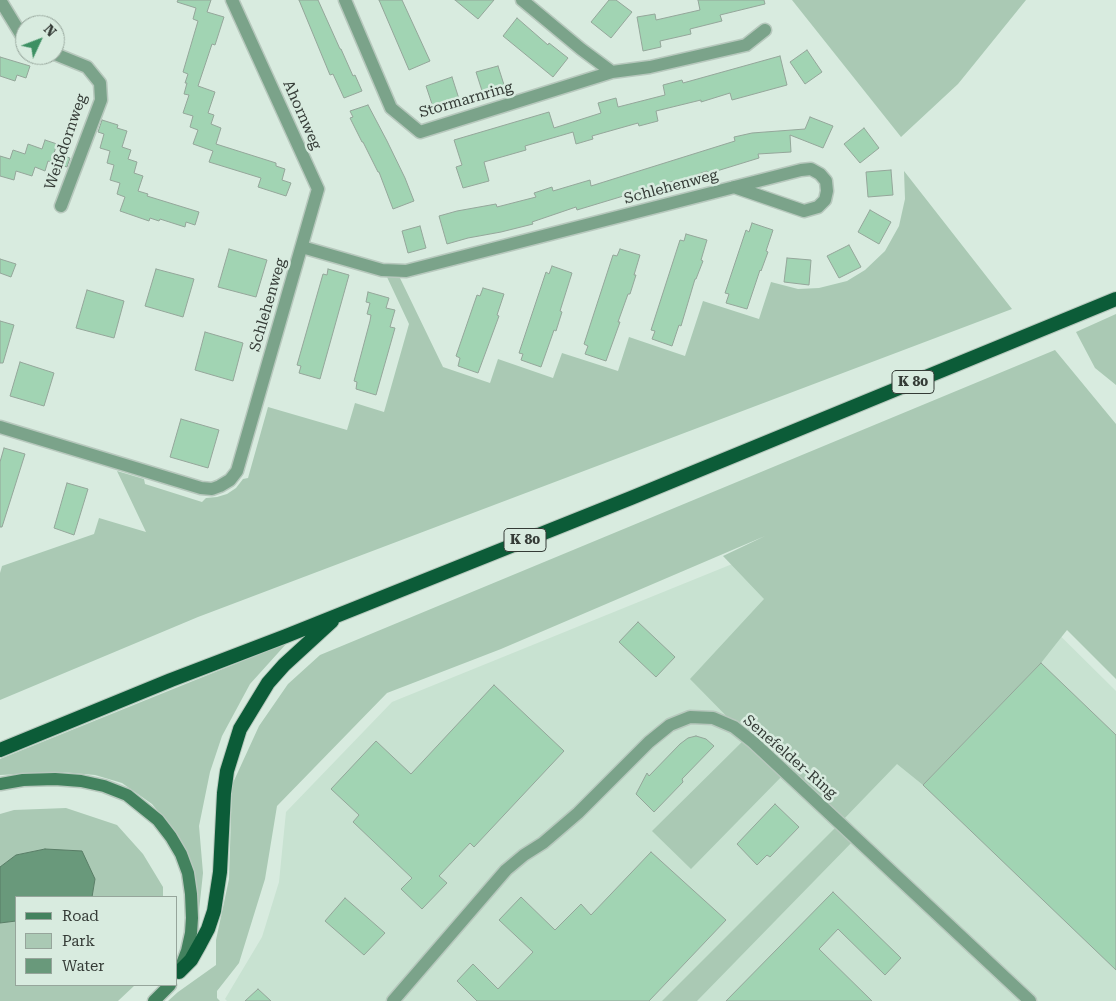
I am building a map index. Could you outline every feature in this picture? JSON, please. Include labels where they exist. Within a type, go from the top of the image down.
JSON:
[{"type":"highway","name":"K 80","points":[[0,750],[171,680],[631,498],[1116,299]]},
{"type":"highway","points":[[178,974],[191,960],[208,929],[214,911],[220,872],[225,785],[240,729],[258,697],[284,664],[340,614]]},
{"type":"main road","points":[[0,784],[23,780],[56,779],[81,781],[104,786],[126,795],[158,820],[172,837],[181,854],[188,873],[191,894],[192,918],[190,933],[187,951],[178,974]]},
{"type":"main road","points":[[154,1001],[169,986]]},
{"type":"street","points":[[0,0],[15,25]]},
{"type":"street","name":"Ahornweg","points":[[232,0],[318,189],[302,247]]},
{"type":"street","name":"Stormarnring","points":[[345,0],[391,108],[420,132],[612,72],[650,67],[746,46],[765,30]]},
{"type":"street","points":[[522,0],[612,72]]},
{"type":"street","name":"Weißdornweg","points":[[61,206],[101,100],[100,83],[87,67],[65,58]]},
{"type":"street","name":"Schlehenweg","points":[[0,427],[197,487],[212,488],[223,485],[235,474],[240,464],[302,247],[382,270],[412,270],[734,187],[806,169],[816,171],[823,177],[828,191],[822,204],[814,210],[804,211],[734,187]]},
{"type":"street","name":"Senefelder-Ring","points":[[393,1001],[506,870],[524,855],[543,843],[578,813],[649,742],[670,725],[690,717],[713,718],[734,727],[753,742],[1030,1001]]},
{"type":"shaded area","points":[[908,485],[1116,691],[1116,1001],[227,1001],[225,999],[262,937],[279,882],[286,812],[392,702],[784,543]]},
{"type":"green space","points":[[792,0],[1026,0],[958,84],[901,137]]},
{"type":"green space","points":[[904,171],[1012,309],[198,617],[0,700],[0,573],[2,566],[94,534],[99,518],[146,532],[117,471],[144,479],[145,484],[202,502],[206,498],[227,494],[236,488],[243,479],[248,478],[268,407],[347,430],[355,403],[384,412],[409,324],[387,277],[399,276],[443,367],[490,383],[498,359],[553,378],[562,353],[618,371],[629,337],[685,356],[703,301],[759,319],[771,282],[798,289],[819,288],[847,281],[865,270],[885,251],[899,226],[905,199]]},
{"type":"green space","points":[[1116,314],[1116,385],[1095,368],[1076,332]]},
{"type":"green space","points":[[1055,350],[1116,424],[1116,679],[1067,630],[1041,663],[923,785],[897,764],[840,823],[786,772],[691,869],[652,831],[747,737],[690,679],[764,599],[723,556],[765,536],[501,649],[387,693],[277,806],[265,879],[239,963],[217,991],[217,998],[220,1001],[168,1001],[216,965],[216,940],[229,879],[232,785],[259,726],[288,684],[320,655]]},
{"type":"green space","points":[[287,643],[250,684],[222,736],[210,772],[199,826],[203,873],[198,920],[175,832],[152,804],[122,783],[95,775],[61,772],[0,775],[0,759]]},
{"type":"green space","points":[[66,808],[117,825],[143,854],[163,887],[163,896],[92,896],[95,879],[45,849],[16,855],[0,867],[0,814],[14,810]]},
{"type":"green space","points":[[840,823],[856,838],[697,1001],[662,1001]]},
{"type":"green space","points":[[15,921],[15,986],[134,986],[118,1001],[0,1001],[0,923]]},
{"type":"water","points":[[45,849],[82,851],[95,879],[92,896],[15,896],[15,921],[0,923],[0,867],[16,855]]},
{"type":"building","points":[[178,0],[211,0],[207,12],[224,17],[215,45],[212,44],[198,86],[215,92],[208,113],[214,115],[211,124],[221,128],[216,144],[276,163],[276,166],[285,169],[282,180],[291,183],[286,196],[258,187],[261,178],[209,162],[213,151],[193,144],[198,130],[190,127],[193,116],[183,113],[189,95],[184,94],[188,74],[183,72],[198,21],[193,19],[196,8],[177,2]]},
{"type":"building","points":[[299,0],[318,0],[353,76],[355,75],[362,91],[344,98],[333,74],[330,75]]},
{"type":"building","points":[[379,0],[402,0],[430,61],[409,70]]},
{"type":"building","points":[[455,0],[494,0],[478,19]]},
{"type":"building","points":[[609,0],[616,0],[632,12],[611,38],[591,22]]},
{"type":"building","points":[[698,0],[764,0],[765,4],[720,15],[722,21],[690,29],[691,34],[660,41],[661,47],[643,51],[637,17],[655,14],[656,20],[700,10]]},
{"type":"building","points":[[517,18],[548,45],[549,43],[568,58],[553,77],[503,36]]},
{"type":"building","points":[[807,50],[822,72],[805,84],[790,62]]},
{"type":"building","points":[[780,56],[787,85],[732,100],[730,93],[701,102],[701,100],[656,111],[658,121],[639,126],[638,123],[592,136],[593,139],[576,144],[573,132],[525,146],[526,150],[484,162],[489,181],[463,188],[456,167],[462,165],[454,140],[549,112],[554,128],[601,113],[598,103],[616,98],[618,107],[665,95],[663,85],[682,80],[683,83]]},
{"type":"building","points":[[0,57],[15,62],[15,65],[30,66],[26,78],[17,75],[15,81],[0,76]]},
{"type":"building","points":[[498,66],[506,91],[484,97],[476,72]]},
{"type":"building","points":[[452,77],[460,102],[434,110],[426,86]]},
{"type":"building","points":[[368,105],[405,178],[414,201],[393,209],[379,172],[350,118],[353,117],[350,111]]},
{"type":"building","points":[[810,117],[833,126],[823,148],[790,135],[791,152],[758,154],[759,158],[707,174],[707,171],[674,183],[673,181],[577,210],[576,207],[532,222],[533,224],[447,244],[439,216],[496,204],[497,207],[536,197],[534,193],[552,187],[553,191],[590,180],[591,186],[735,141],[734,137],[752,133],[805,129]]},
{"type":"building","points":[[102,120],[118,125],[117,128],[127,131],[122,147],[131,150],[128,159],[137,162],[134,173],[143,176],[138,191],[148,194],[147,196],[199,212],[195,225],[186,222],[185,227],[160,219],[159,221],[150,218],[149,221],[120,211],[125,197],[117,194],[120,183],[110,180],[114,165],[107,163],[110,151],[100,148],[104,134],[98,132]]},
{"type":"building","points":[[864,128],[879,148],[860,163],[844,144]]},
{"type":"building","points":[[45,140],[57,144],[54,153],[70,158],[67,167],[48,161],[45,171],[35,167],[32,176],[16,171],[14,180],[0,176],[0,156],[10,159],[13,150],[25,154],[28,144],[42,149]]},
{"type":"building","points":[[891,170],[893,195],[868,197],[866,172]]},
{"type":"building","points":[[870,210],[891,222],[879,244],[858,232]]},
{"type":"building","points":[[752,223],[773,230],[766,251],[768,252],[747,309],[726,303],[729,294],[725,293],[746,230],[749,232]]},
{"type":"building","points":[[420,226],[426,248],[408,253],[402,231]]},
{"type":"building","points":[[686,234],[707,240],[701,260],[703,261],[695,279],[681,326],[679,325],[672,346],[652,339],[655,331],[651,330],[680,240],[684,241]]},
{"type":"building","points":[[849,245],[861,267],[839,278],[827,256]]},
{"type":"building","points":[[229,249],[267,260],[256,297],[218,287]]},
{"type":"building","points":[[620,249],[640,255],[630,294],[628,294],[606,361],[585,354],[588,346],[584,344],[613,255],[617,256]]},
{"type":"building","points":[[787,258],[811,260],[809,285],[784,282]]},
{"type":"building","points":[[0,259],[16,264],[11,277],[0,273]]},
{"type":"building","points":[[552,266],[572,273],[556,331],[554,330],[541,367],[521,360],[523,354],[519,353],[546,272],[549,274]]},
{"type":"building","points":[[156,269],[194,279],[183,317],[145,306]]},
{"type":"building","points":[[328,269],[349,275],[320,379],[299,373],[301,366],[297,365],[323,274],[327,275]]},
{"type":"building","points":[[483,288],[504,294],[497,315],[499,316],[478,373],[458,366],[460,358],[456,356],[477,295],[480,296]]},
{"type":"building","points":[[87,290],[124,301],[114,338],[76,328]]},
{"type":"building","points":[[368,292],[389,298],[386,308],[395,310],[390,327],[395,328],[376,395],[356,389],[357,382],[354,381],[371,315],[367,314],[370,303],[366,302]]},
{"type":"building","points":[[0,321],[14,325],[3,363],[0,363]]},
{"type":"building","points":[[205,332],[243,343],[233,381],[195,370]]},
{"type":"building","points":[[20,362],[54,373],[44,406],[10,396]]},
{"type":"building","points":[[181,419],[219,430],[208,468],[170,457]]},
{"type":"building","points":[[4,448],[25,454],[2,527],[0,527],[0,462]]},
{"type":"building","points":[[67,483],[88,489],[74,535],[54,528]]},
{"type":"building","points":[[638,622],[675,657],[656,677],[619,642]]},
{"type":"building","points":[[1041,663],[1116,735],[1116,970],[923,785]]},
{"type":"building","points":[[494,685],[564,751],[474,847],[470,843],[439,876],[447,883],[422,909],[401,889],[412,878],[353,822],[359,815],[331,789],[376,741],[411,774]]},
{"type":"building","points":[[696,736],[706,739],[714,746],[654,812],[636,794],[647,773],[649,776],[680,744],[688,738]]},
{"type":"building","points":[[775,804],[799,827],[770,857],[767,855],[757,865],[737,844]]},
{"type":"building","points":[[651,852],[726,920],[649,1001],[477,1001],[457,981],[473,964],[498,989],[533,952],[499,920],[521,897],[555,930],[581,904],[591,915]]},
{"type":"building","points":[[833,892],[901,958],[885,975],[838,929],[819,949],[872,1001],[726,1001]]},
{"type":"building","points":[[345,898],[385,933],[364,955],[325,921]]},
{"type":"building","points":[[258,989],[271,1001],[245,1001]]}]
